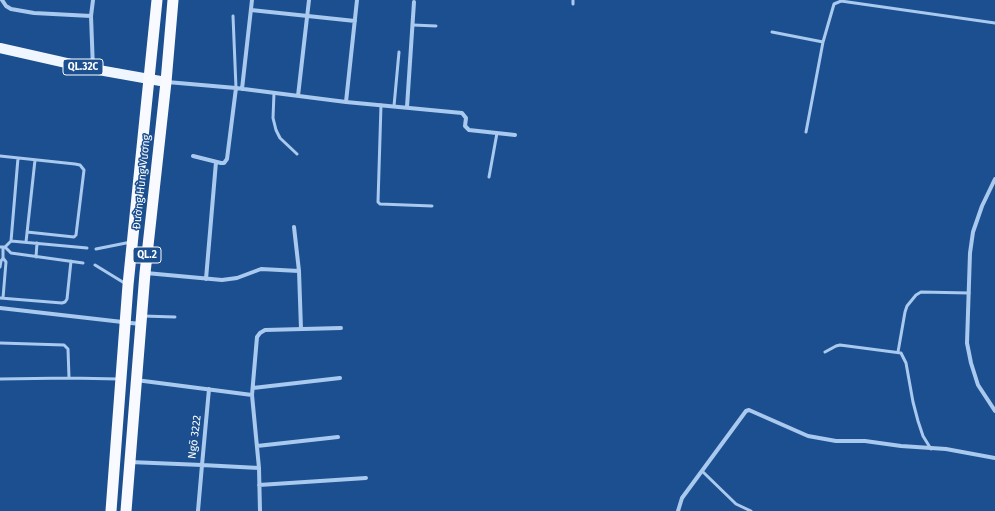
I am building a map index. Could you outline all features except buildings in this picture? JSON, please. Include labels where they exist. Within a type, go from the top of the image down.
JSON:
[{"type":"highway","name":"Đường Hùng Vương","points":[[111,511],[128,285],[157,0]]},
{"type":"highway","name":"Đường Hùng Vương","points":[[126,511],[145,273],[166,82],[173,0]]},
{"type":"main road","name":"QL.32C","points":[[0,48],[93,69],[166,82]]},
{"type":"street","points":[[2,0],[6,6],[11,9],[34,13],[91,16]]},
{"type":"street","points":[[93,0],[91,16],[93,69]]},
{"type":"street","points":[[242,89],[252,0]]},
{"type":"street","points":[[298,96],[308,0]]},
{"type":"street","points":[[346,102],[357,0]]},
{"type":"street","points":[[407,107],[414,2]]},
{"type":"street","points":[[251,10],[355,21]]},
{"type":"street","points":[[166,82],[236,88],[346,102],[462,113],[466,118],[465,126],[469,130],[515,135]]},
{"type":"street","points":[[194,156],[216,162],[224,162],[228,159],[236,88]]},
{"type":"street","points":[[206,279],[216,162]]},
{"type":"street","points":[[995,179],[982,206],[973,232],[970,253],[967,343],[978,385],[995,411]]},
{"type":"street","points":[[294,227],[299,271],[301,329]]},
{"type":"street","points":[[145,273],[232,280],[261,269],[299,271]]},
{"type":"street","points":[[0,308],[126,322],[141,320]]},
{"type":"street","points":[[260,511],[259,468],[252,395],[257,338],[260,333],[265,330],[341,328]]},
{"type":"street","points":[[253,388],[340,378]]},
{"type":"street","points":[[136,380],[252,395]]},
{"type":"street","name":"Ngõ 3222","points":[[130,462],[202,465],[209,389]]},
{"type":"street","points":[[678,511],[682,498],[746,411],[749,410],[808,436],[931,449],[946,449],[995,458]]},
{"type":"street","points":[[257,446],[338,437]]},
{"type":"street","points":[[198,511],[202,465],[259,468]]},
{"type":"street","points":[[260,485],[366,478]]},
{"type":"lane","points":[[806,132],[824,42],[834,4],[841,1],[995,23]]},
{"type":"lane","points":[[233,16],[236,88]]},
{"type":"lane","points":[[413,25],[436,26]]},
{"type":"lane","points":[[772,32],[824,42]]},
{"type":"lane","points":[[394,106],[399,52]]},
{"type":"lane","points":[[274,93],[274,118],[276,130],[280,138],[297,154]]},
{"type":"lane","points":[[381,105],[378,202],[380,204],[432,206]]},
{"type":"lane","points":[[489,177],[497,133]]},
{"type":"lane","points":[[0,156],[75,164],[80,165],[84,170],[77,232],[74,237],[27,232]]},
{"type":"lane","points":[[11,241],[18,158]]},
{"type":"lane","points":[[26,242],[35,160]]},
{"type":"lane","points":[[3,247],[11,241],[86,248]]},
{"type":"lane","points":[[96,249],[132,242]]},
{"type":"lane","points":[[36,256],[37,243]]},
{"type":"lane","points":[[3,247],[11,253],[83,263]]},
{"type":"lane","points":[[0,267],[3,258],[3,247]]},
{"type":"lane","points":[[3,258],[6,262],[2,298],[62,303],[67,299],[71,261]]},
{"type":"lane","points":[[95,265],[128,285]]},
{"type":"lane","points":[[898,352],[905,312],[907,306],[916,295],[921,292],[969,293]]},
{"type":"lane","points":[[141,320],[175,317]]},
{"type":"lane","points":[[0,343],[64,345],[68,349],[69,378]]},
{"type":"lane","points":[[825,352],[840,345],[898,352],[903,355],[918,422],[923,436],[931,449]]},
{"type":"lane","points":[[0,379],[121,379]]},
{"type":"lane","points":[[702,471],[736,504],[750,511]]}]
